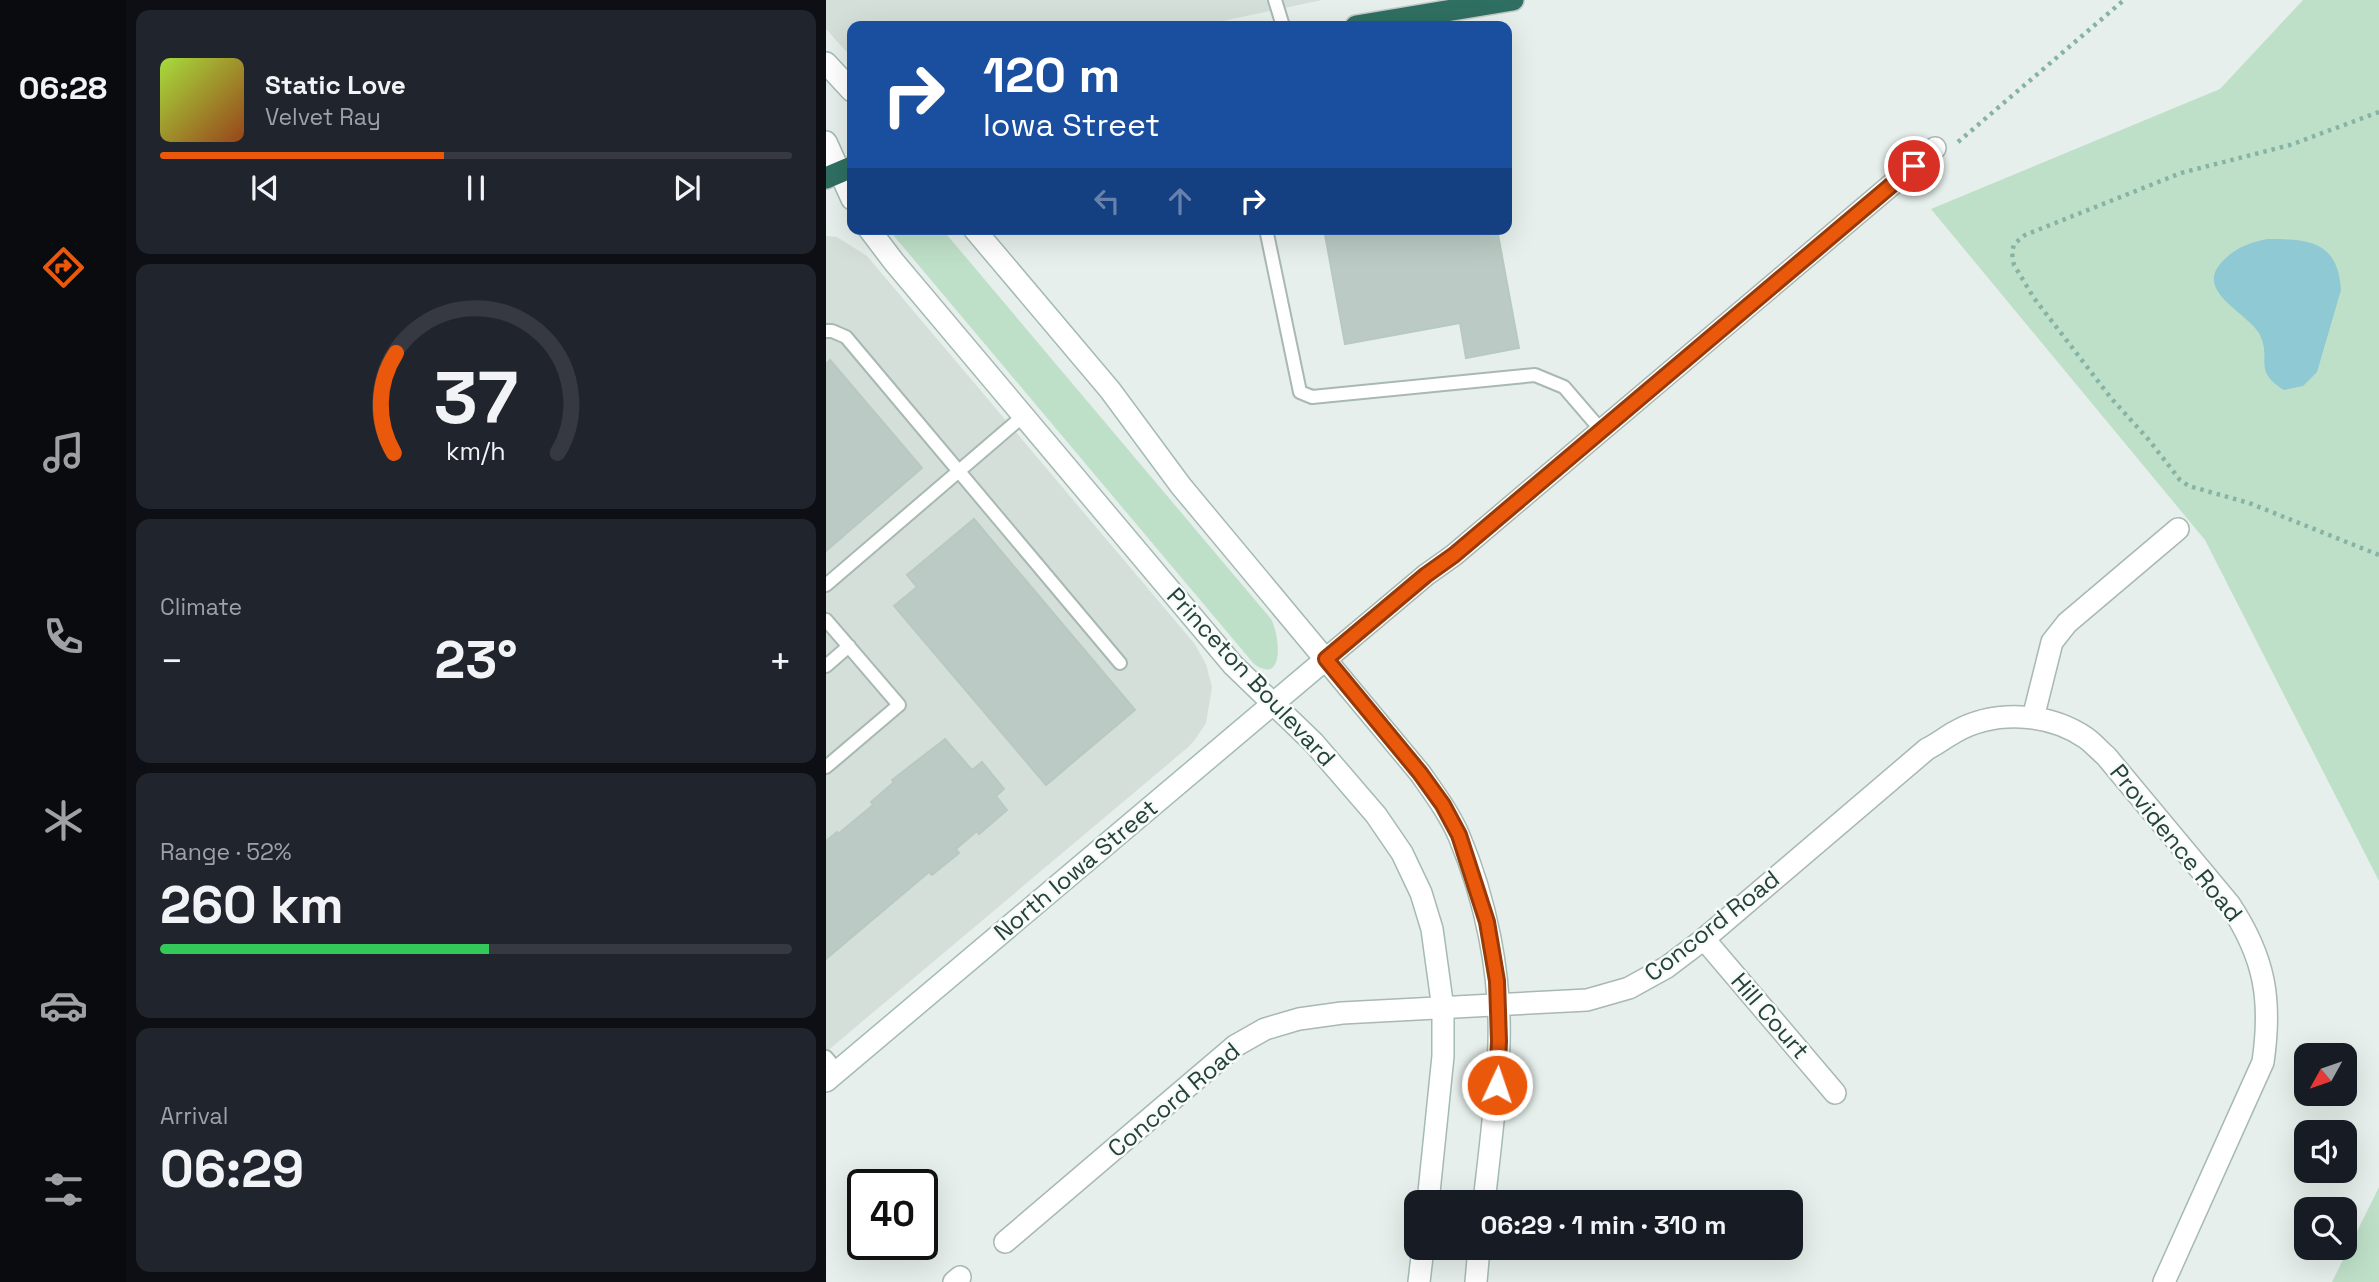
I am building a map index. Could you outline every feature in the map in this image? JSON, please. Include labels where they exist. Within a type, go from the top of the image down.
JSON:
[{"type":"highway","points":[[1386,21],[1513,0]]},
{"type":"street","points":[[826,63],[847,86]]},
{"type":"street","points":[[826,142],[847,189]]},
{"type":"street","name":"North Iowa Street","points":[[830,1070],[1273,704],[1935,148]]},
{"type":"street","name":"Princeton Boulevard","points":[[874,235],[1233,665],[1314,743],[1376,815],[1402,853],[1421,893],[1432,929],[1443,1009],[1444,1056],[1429,1190]]},
{"type":"street","points":[[979,235],[1111,390],[1181,486],[1420,773],[1443,805],[1459,835],[1487,922],[1497,981],[1497,1085],[1485,1190]]},
{"type":"street","points":[[2033,718],[2052,642],[2067,623],[2178,528]]},
{"type":"street","name":"Concord Road","points":[[1005,1242],[1235,1046],[1265,1029],[1299,1019],[1342,1013],[1587,1000],[1629,988],[1667,967],[1704,939],[1927,750],[1956,731],[1984,720],[2007,716],[2033,718]]},
{"type":"street","name":"Providence Road","points":[[2033,718],[2064,727],[2086,738],[2106,756],[2230,905],[2248,931],[2260,961],[2267,992],[2268,1027],[2263,1062],[2164,1282]]},
{"type":"street","name":"Hill Court","points":[[1704,939],[1835,1093]]},
{"type":"street","points":[[1419,1282],[1422,1260]]},
{"type":"street","points":[[1476,1282],[1478,1260]]},
{"type":"lane","points":[[1275,0],[1281,21]]},
{"type":"lane","points":[[1267,235],[1300,392],[1312,397],[1535,375],[1564,387],[1601,430]]},
{"type":"lane","points":[[826,331],[846,337],[1120,663]]},
{"type":"lane","points":[[826,585],[1023,416]]},
{"type":"lane","points":[[826,620],[899,705],[826,767]]},
{"type":"lane","points":[[826,666],[849,646]]},
{"type":"path","points":[[1935,148],[1954,146],[2124,0]]},
{"type":"path","points":[[2379,112],[2290,145],[2181,173],[2025,235],[2014,244],[2012,253],[2014,265],[2034,299],[2111,398],[2180,480],[2189,486],[2249,503],[2379,555]]},
{"type":"shaded area","points":[[826,0],[1322,0],[1223,21],[847,21],[847,52],[826,29]]},
{"type":"shaded area","points":[[826,236],[837,237],[867,256],[1194,643],[1206,664],[1212,687],[1206,723],[1186,749],[826,1052]]},
{"type":"green space","points":[[2303,0],[2379,0],[2379,881],[2205,540],[1931,209],[2220,89]]},
{"type":"green space","points":[[947,235],[1271,619],[1278,656],[1271,668],[1264,669],[1254,664],[894,236]]},
{"type":"green space","points":[[2379,1187],[2379,1282],[2332,1282],[2343,1260],[2357,1260],[2357,1231]]},
{"type":"water","points":[[2267,239],[2296,240],[2319,246],[2334,261],[2341,290],[2317,372],[2303,386],[2284,390],[2268,377],[2260,335],[2219,293],[2215,284],[2214,274],[2230,254],[2253,242]]},
{"type":"building","points":[[1325,235],[1498,235],[1519,348],[1466,358],[1460,323],[1345,344]]},
{"type":"building","points":[[830,360],[922,468],[826,551],[826,364]]},
{"type":"building","points":[[974,519],[1135,710],[1046,785],[894,606],[917,587],[907,575]]},
{"type":"building","points":[[945,739],[972,770],[982,762],[1004,789],[996,796],[1007,810],[979,834],[977,831],[956,849],[959,853],[932,875],[929,872],[826,959],[826,841],[873,805],[871,802],[894,782],[892,780]]},
{"type":"route","points":[[1497,1085],[1497,981],[1487,922],[1459,835],[1443,805],[1420,773],[1326,659],[1426,575],[1454,555],[1914,166]]}]
